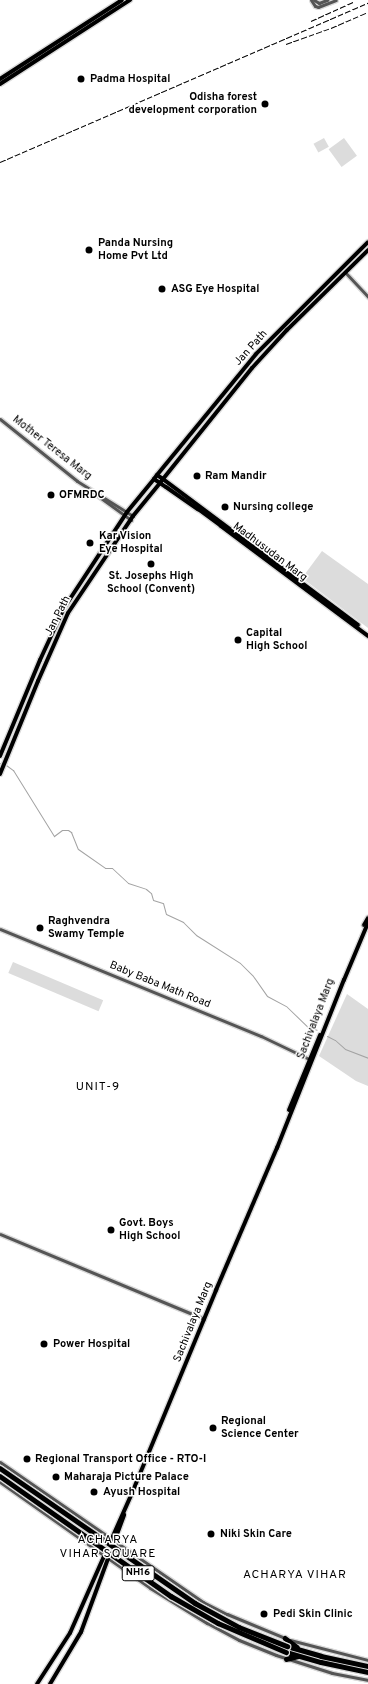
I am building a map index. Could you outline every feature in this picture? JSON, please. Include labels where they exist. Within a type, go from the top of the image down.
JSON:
[{"type":"highway","name":"NH16","points":[[0,1468],[195,1603],[239,1627],[303,1651],[368,1666]]},
{"type":"highway","name":"NH16","points":[[0,1476],[132,1569],[190,1607],[242,1635],[304,1658],[368,1672]]},
{"type":"highway","points":[[285,1638],[303,1651]]},
{"type":"highway","points":[[286,1659],[298,1656]]},
{"type":"main road","points":[[0,80],[122,0]]},
{"type":"main road","points":[[0,84],[130,0]]},
{"type":"main road","name":"Jan Path","points":[[0,756],[29,684],[61,614],[126,514],[256,354],[368,242]]},
{"type":"main road","name":"Jan Path","points":[[1,772],[38,681],[68,614],[76,599],[132,518],[252,368],[368,250]]},
{"type":"main road","points":[[155,477],[162,481]]},
{"type":"main road","name":"Madhusudan Marg","points":[[162,481],[368,633]]},
{"type":"main road","name":"Madhusudan Marg","points":[[162,481],[368,636]]},
{"type":"main road","name":"Sachivalaya Marg","points":[[311,1060],[361,930],[368,918]]},
{"type":"main road","name":"Sachivalaya Marg","points":[[112,1540],[275,1149],[274,1146],[368,923]]},
{"type":"main road","name":"Sachivalaya Marg","points":[[37,1684],[70,1633],[104,1555],[123,1518],[128,1502]]},
{"type":"main road","points":[[50,1684],[81,1632],[108,1558],[112,1540]]},
{"type":"street","points":[[311,0],[315,6],[318,7],[336,0]]},
{"type":"street","points":[[314,0],[319,3],[327,0]]},
{"type":"street","points":[[345,272],[368,297]]},
{"type":"street","name":"Mother Teresa Marg","points":[[0,419],[93,492],[96,496],[132,518]]},
{"type":"street","name":"Baby Baba Math Road","points":[[0,929],[255,1033],[311,1060]]},
{"type":"street","points":[[0,1234],[204,1319]]},
{"type":"street","points":[[0,1462],[203,1602],[227,1614],[285,1638],[368,1660]]},
{"type":"street","points":[[0,1482],[150,1588],[207,1623],[239,1640],[286,1659],[332,1673],[368,1680]]},
{"type":"street","points":[[98,1551],[102,1533]]},
{"type":"street","points":[[115,1563],[124,1552],[129,1552]]},
{"type":"shaded area","points":[[324,138],[329,147],[318,153],[314,144]]},
{"type":"shaded area","points":[[344,138],[357,156],[342,167],[329,149]]},
{"type":"shaded area","points":[[322,551],[368,584],[368,628],[302,578]]},
{"type":"shaded area","points":[[13,962],[103,1000],[99,1011],[8,973]]},
{"type":"shaded area","points":[[347,994],[368,1009],[368,1086],[356,1081],[319,1056]]},
{"type":"waterway","points":[[6,765],[13,770],[54,836],[62,830],[68,830],[71,832],[78,849],[105,868],[112,868],[128,883],[146,889],[151,893],[153,900],[163,903],[166,914],[183,922],[196,935],[240,963],[253,976],[267,996],[286,1006],[308,1027],[317,1030]]},
{"type":"waterway","points":[[327,1036],[335,1040],[345,1049],[368,1058]]},
{"type":"railway","points":[[311,21],[355,1]]},
{"type":"railway","points":[[0,162],[368,3]]},
{"type":"railway","points":[[286,44],[331,28],[368,12]]},
{"type":"place","name":"Padma Hospital","points":[[81,79]]},
{"type":"place","name":"Odisha forest development corporation","points":[[265,104]]},
{"type":"place","name":"Panda Nursing Home Pvt Ltd","points":[[89,250]]},
{"type":"place","name":"ASG Eye Hospital","points":[[162,289]]},
{"type":"place","name":"Ram Mandir","points":[[197,476]]},
{"type":"place","name":"OFMRDC","points":[[51,495]]},
{"type":"place","name":"Nursing college","points":[[225,507]]},
{"type":"place","name":"Kar Vision Eye Hospital","points":[[90,543]]},
{"type":"place","name":"St. Josephs High School (Convent)","points":[[151,564]]},
{"type":"place","name":"Capital High School","points":[[238,640]]},
{"type":"place","name":"Raghvendra Swamy Temple","points":[[40,928]]},
{"type":"place","name":"Govt. Boys High School","points":[[111,1230]]},
{"type":"place","name":"Power Hospital","points":[[44,1344]]},
{"type":"place","name":"Regional Science Center","points":[[213,1428]]},
{"type":"place","name":"Regional Transport Office - RTO-I","points":[[27,1459]]},
{"type":"place","name":"Maharaja Picture Palace","points":[[56,1477]]},
{"type":"place","name":"Ayush Hospital","points":[[94,1492]]},
{"type":"place","name":"Niki Skin Care","points":[[211,1534]]},
{"type":"place","name":"Pedi Skin Clinic","points":[[264,1614]]},
{"type":"district","name":"UNIT-9","points":[[98,1088]]},
{"type":"district","name":"ACHARYA VIHAR SQUARE","points":[[108,1548]]},
{"type":"district","name":"ACHARYA VIHAR","points":[[295,1576]]}]
